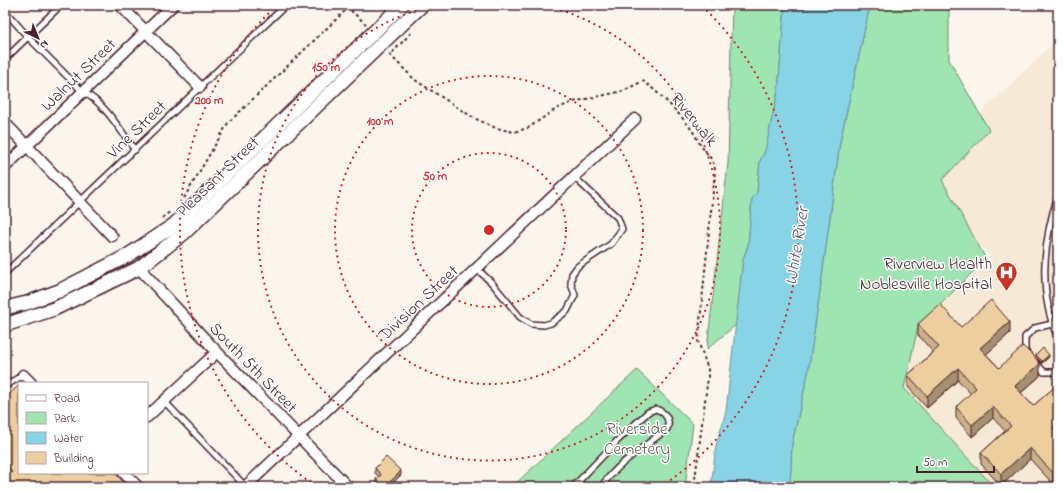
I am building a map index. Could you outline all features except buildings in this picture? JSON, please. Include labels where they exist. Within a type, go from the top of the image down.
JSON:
[{"type":"street","points":[[120,5],[200,87]]},
{"type":"street","name":"Walnut Street","points":[[5,167],[173,5]]},
{"type":"street","name":"Pleasant Street","points":[[5,308],[27,303],[59,291],[127,256],[174,225],[402,5]]},
{"type":"street","name":"Pleasant Street","points":[[5,326],[54,309],[140,268],[184,233],[422,5]]},
{"type":"street","name":"Division Street","points":[[245,487],[635,119]]},
{"type":"street","points":[[5,123],[112,236]]},
{"type":"street","name":"South 5th Street","points":[[140,268],[217,352],[348,487]]},
{"type":"street","points":[[148,416],[217,352]]},
{"type":"street","points":[[23,375],[30,382]]},
{"type":"street","points":[[125,474],[138,487]]},
{"type":"lane","points":[[5,59],[61,5]]},
{"type":"lane","name":"Vine Street","points":[[5,273],[286,5]]},
{"type":"lane","points":[[5,11],[28,37],[82,92],[91,96],[107,112],[135,150]]},
{"type":"lane","points":[[476,268],[492,283],[520,317],[531,324],[544,325],[551,323],[567,311],[575,295],[571,284],[572,274],[578,266],[611,244],[622,229],[618,218],[574,177]]},
{"type":"lane","points":[[1058,196],[1051,217],[1044,261],[1048,305],[1052,324],[1058,338]]},
{"type":"lane","points":[[1052,324],[1035,328],[1025,337],[1025,351],[1044,372],[1058,372]]},
{"type":"lane","points":[[5,386],[23,375]]},
{"type":"lane","points":[[164,401],[245,487]]},
{"type":"lane","points":[[573,487],[617,441],[648,412],[656,409],[664,413],[669,425],[667,429],[623,464],[601,487]]},
{"type":"path","points":[[334,5],[348,8],[368,25]]},
{"type":"path","points":[[182,201],[228,122],[348,8]]},
{"type":"path","name":"Riverwalk","points":[[390,55],[415,80],[474,118],[496,128],[514,132],[528,128],[556,109],[574,102],[623,91],[643,81],[655,90],[690,127],[701,146],[713,160],[715,171],[698,341],[708,369],[708,377],[694,487]]},
{"type":"path","points":[[158,221],[176,206]]},
{"type":"shaded area","name":"Riverview Health Noblesville Hospital","points":[[1058,39],[1058,487],[987,487],[875,366],[992,259],[915,176]]},
{"type":"green space","points":[[732,5],[785,5],[778,91],[765,152],[760,161],[757,193],[752,199],[748,246],[743,259],[737,324],[707,349],[728,163]]},
{"type":"green space","points":[[870,5],[949,5],[949,60],[989,130],[942,180],[986,259],[918,327],[904,388],[994,487],[790,487],[792,443],[808,373],[840,142]]},
{"type":"green space","name":"Riverside Cemetery","points":[[637,370],[693,424],[685,487],[512,487]]},
{"type":"water","name":"White River","points":[[785,5],[870,5],[840,142],[808,373],[792,443],[790,487],[711,487],[716,446],[726,411],[743,259],[748,246],[752,199],[757,192],[760,161],[765,151],[778,91]]},
{"type":"place","name":"Riverview Health Noblesville Hospital","points":[[1007,292]]}]
